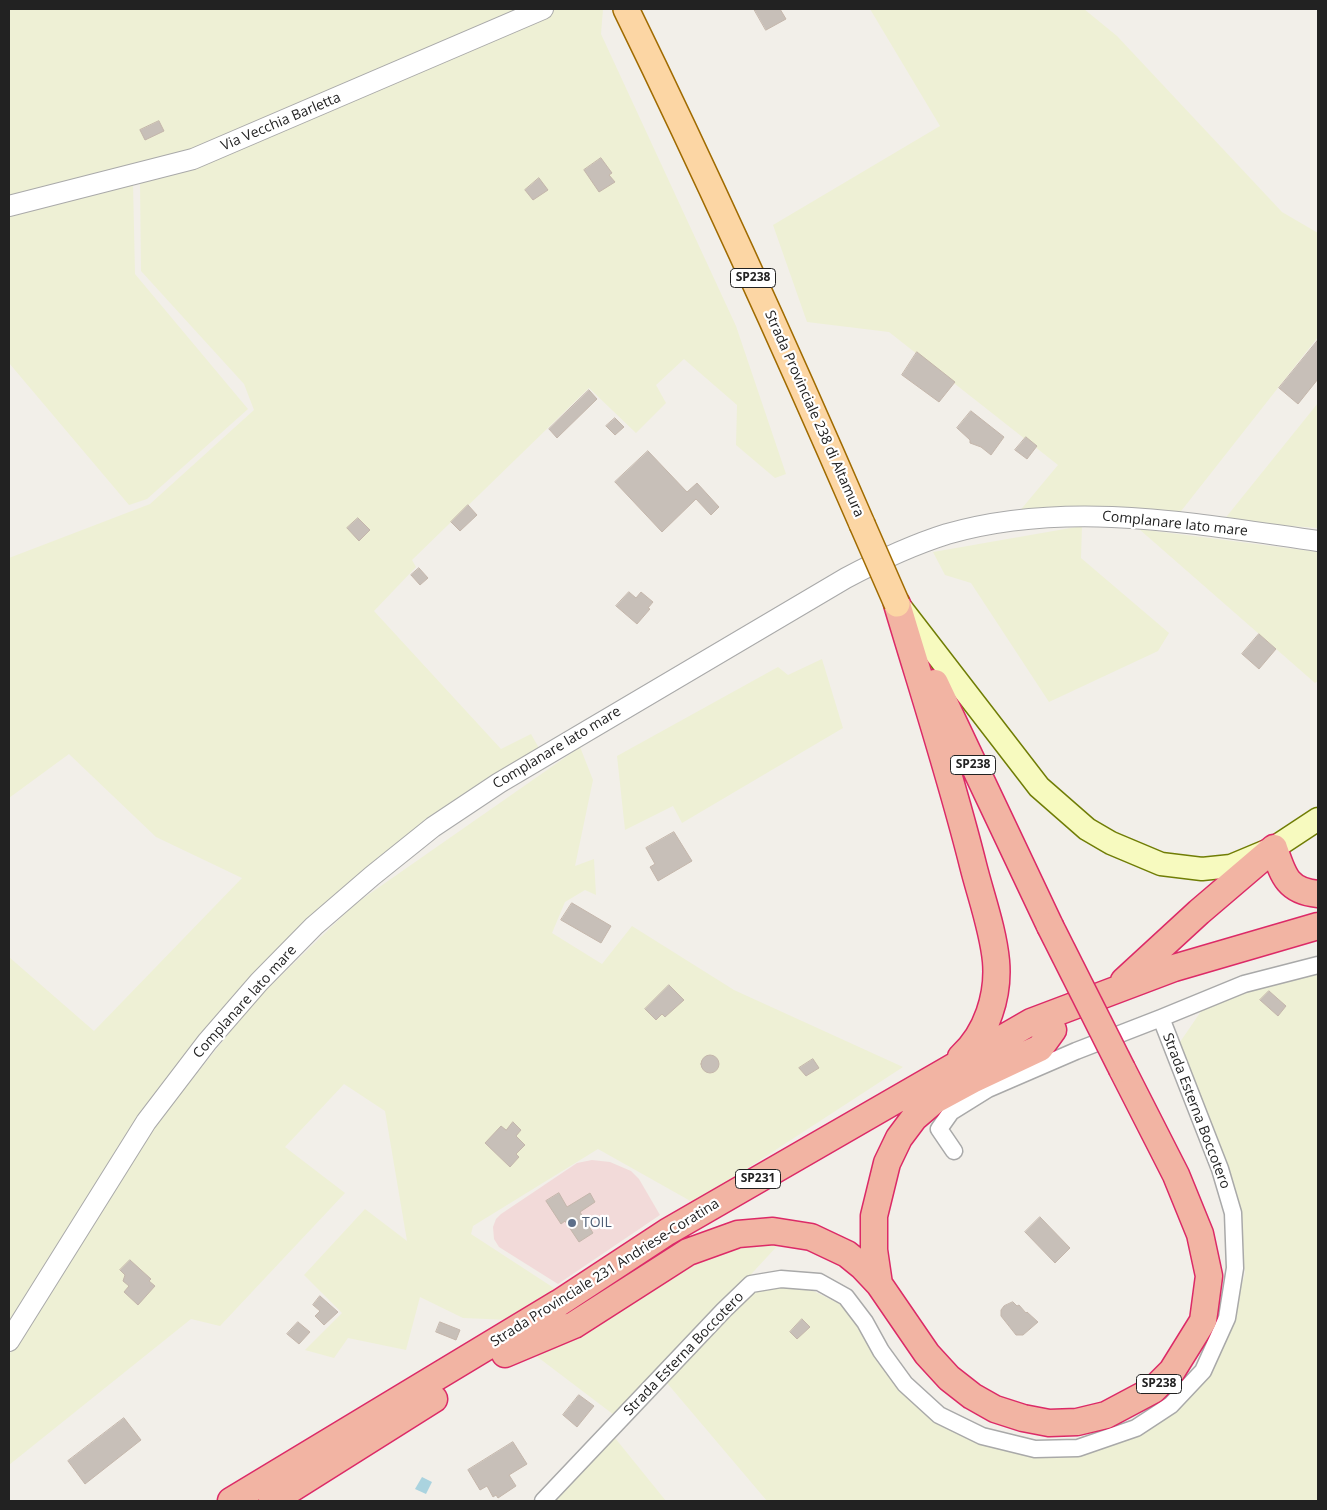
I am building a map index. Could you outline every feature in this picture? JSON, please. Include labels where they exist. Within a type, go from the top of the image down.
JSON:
[{"type":"highway","name":"SP238","points":[[879,1284],[927,1354],[957,1384],[972,1396],[995,1409],[1023,1418],[1049,1423],[1077,1422],[1106,1415],[1153,1390],[1172,1372],[1203,1321],[1209,1276],[1200,1234],[1176,1175],[1050,926],[897,604]]},
{"type":"highway","points":[[897,604],[963,823],[996,962],[995,988],[990,1013],[979,1036],[963,1056],[897,1099]]},
{"type":"highway","points":[[1114,990],[1199,912],[1274,848],[1281,870],[1289,883],[1304,893],[1318,894]]},
{"type":"highway","name":"Strada Provinciale 231 Andriese-Coratina","points":[[231,1501],[559,1303],[667,1232],[1031,1022],[1174,968],[1318,926]]},
{"type":"highway","name":"Strada Provinciale 231 Andriese-Coratina","points":[[272,1501],[701,1230],[928,1092],[1070,1023],[1118,1008],[1216,971],[1318,944]]},
{"type":"highway","points":[[879,1284],[874,1250],[874,1216],[887,1163],[899,1138],[914,1118],[935,1100],[972,1080],[1040,1048],[1053,1030]]},
{"type":"highway","points":[[505,1354],[574,1325],[688,1252],[738,1234],[773,1231],[811,1237],[846,1254],[863,1267],[879,1284]]},
{"type":"main road","name":"Strada Provinciale 238 di Altamura","points":[[626,9],[782,341],[897,604]]},
{"type":"main road","points":[[897,604],[1039,787],[1087,829],[1111,843],[1161,864],[1202,869],[1231,866],[1274,848],[1318,819]]},
{"type":"street","name":"Via Vecchia Barletta","points":[[9,206],[193,160],[543,9]]},
{"type":"street","name":"Complanare lato mare","points":[[9,1341],[146,1122],[207,1042],[259,982],[314,926],[372,876],[433,827],[499,783],[846,578],[921,543],[947,534],[976,527],[1034,519],[1091,516],[1147,518],[1318,541]]},
{"type":"street","points":[[954,1151],[939,1129],[951,1112],[997,1085],[1076,1051],[1244,984],[1318,965]]},
{"type":"street","name":"Strada Esterna Boccotero","points":[[543,1501],[744,1290],[751,1284],[781,1278],[819,1282],[846,1297],[865,1322],[881,1352],[905,1384],[939,1414],[982,1436],[1035,1449],[1078,1448],[1136,1428],[1171,1405],[1202,1371],[1227,1318],[1235,1268],[1233,1214],[1220,1169],[1161,1018]]},
{"type":"shaded area","name":"TOIL","points":[[592,1160],[610,1162],[631,1171],[639,1179],[660,1215],[558,1284],[499,1247],[494,1239],[493,1227],[496,1219],[501,1214],[577,1163]]},
{"type":"green space","points":[[9,9],[525,9],[172,160],[9,205]]},
{"type":"green space","points":[[555,9],[603,9],[601,34],[736,326],[786,474],[775,478],[736,445],[737,405],[684,359],[656,385],[666,403],[636,433],[589,388],[412,560],[416,567],[374,611],[501,749],[531,734],[540,750],[242,987],[9,1326],[9,957],[94,1031],[242,878],[156,837],[69,754],[9,798],[9,558],[150,504],[254,410],[244,384],[141,271],[140,182]]},
{"type":"green space","points":[[870,9],[1084,9],[1117,36],[1282,212],[1318,233],[1318,337],[1178,515],[1018,513],[1058,465],[889,332],[807,322],[773,225],[940,126]]},
{"type":"green space","points":[[133,183],[135,274],[248,409],[147,499],[129,505],[9,363],[9,215]]},
{"type":"green space","points":[[1318,403],[1318,528],[1223,521]]},
{"type":"green space","points":[[1082,526],[1081,558],[1169,633],[1158,651],[1049,702],[971,583],[945,575],[933,552]]},
{"type":"green space","points":[[1139,529],[1318,552],[1318,681],[1315,683]]},
{"type":"green space","points":[[822,659],[843,728],[682,823],[673,806],[625,830],[617,756],[778,667],[788,675]]},
{"type":"green space","points":[[580,747],[593,780],[575,866],[594,859],[596,895],[585,890],[565,902],[552,933],[602,964],[632,926],[734,990],[903,1067],[694,1203],[598,1149],[473,1226],[471,1234],[557,1290],[510,1320],[463,1318],[420,1297],[406,1350],[348,1338],[334,1358],[305,1350],[342,1313],[304,1275],[365,1209],[407,1241],[385,1111],[344,1084],[285,1147],[345,1193],[220,1326],[191,1319],[9,1465],[9,1355],[155,1125],[256,1000],[355,904]]},
{"type":"green space","points":[[1318,974],[1318,1501],[767,1501],[667,1383],[755,1291],[799,1284],[846,1307],[905,1392],[976,1439],[1070,1454],[1158,1422],[1218,1360],[1245,1274],[1238,1199],[1181,1066],[1180,1042],[1204,1007],[1264,987]]},
{"type":"green space","points":[[780,1243],[618,1418],[531,1352],[707,1251]]},
{"type":"green space","points":[[615,1438],[666,1501],[551,1501]]},
{"type":"water","points":[[422,1477],[432,1482],[426,1494],[415,1489]]},
{"type":"building","points":[[754,9],[780,9],[786,19],[766,30]]},
{"type":"building","points":[[159,121],[164,131],[145,140],[140,130]]},
{"type":"building","points":[[601,158],[612,173],[609,175],[615,182],[599,192],[584,170]]},
{"type":"building","points":[[539,178],[548,190],[533,200],[525,190]]},
{"type":"building","points":[[1318,340],[1318,379],[1298,404],[1279,388]]},
{"type":"building","points":[[917,352],[955,382],[939,402],[902,375]]},
{"type":"building","points":[[589,390],[597,399],[557,438],[549,429]]},
{"type":"building","points":[[971,411],[1004,437],[991,455],[981,447],[970,443],[970,440],[957,428]]},
{"type":"building","points":[[615,418],[624,427],[615,435],[606,426]]},
{"type":"building","points":[[1026,437],[1037,446],[1027,459],[1015,450]]},
{"type":"building","points":[[648,451],[687,492],[697,483],[719,507],[711,515],[696,499],[662,532],[615,482]]},
{"type":"building","points":[[468,505],[477,515],[460,531],[451,522]]},
{"type":"building","points":[[358,518],[370,530],[359,541],[347,528]]},
{"type":"building","points":[[419,568],[428,578],[420,585],[411,575]]},
{"type":"building","points":[[629,592],[636,598],[641,592],[653,602],[648,608],[650,609],[637,624],[616,606]]},
{"type":"building","points":[[1259,634],[1276,649],[1259,669],[1242,654]]},
{"type":"building","points":[[674,832],[692,861],[658,881],[650,867],[655,864],[646,848]]},
{"type":"building","points":[[572,903],[611,926],[601,943],[561,920]]},
{"type":"building","points":[[669,985],[684,1000],[665,1017],[662,1014],[656,1020],[645,1009]]},
{"type":"building","points":[[1269,991],[1286,1006],[1278,1016],[1260,1000]]},
{"type":"building","points":[[710,1055],[718,1060],[719,1064],[714,1072],[710,1073],[702,1068],[701,1064],[706,1056]]},
{"type":"building","points":[[813,1059],[819,1068],[806,1076],[799,1068]]},
{"type":"building","points":[[513,1122],[521,1130],[516,1136],[525,1145],[516,1154],[519,1157],[510,1167],[485,1143],[501,1126],[506,1130]]},
{"type":"building","points":[[559,1193],[567,1207],[590,1193],[595,1202],[580,1212],[593,1233],[579,1242],[565,1221],[561,1224],[546,1201]]},
{"type":"building","points":[[1040,1217],[1070,1248],[1055,1263],[1025,1232]]},
{"type":"building","points":[[130,1260],[151,1279],[149,1281],[155,1286],[138,1305],[124,1292],[129,1286],[123,1281],[125,1275],[120,1270]]},
{"type":"building","points":[[320,1296],[338,1312],[324,1325],[315,1316],[320,1311],[313,1305]]},
{"type":"building","points":[[1013,1302],[1038,1322],[1023,1335],[1016,1335],[1001,1316],[1001,1310],[1004,1306]]},
{"type":"building","points":[[802,1319],[810,1327],[797,1339],[790,1332]]},
{"type":"building","points":[[298,1322],[310,1332],[299,1344],[287,1334]]},
{"type":"building","points":[[440,1322],[460,1330],[456,1340],[436,1332]]},
{"type":"building","points":[[579,1395],[594,1406],[577,1427],[563,1415]]},
{"type":"building","points":[[124,1418],[141,1440],[85,1484],[68,1461]]},
{"type":"building","points":[[513,1442],[527,1464],[509,1475],[516,1486],[498,1498],[496,1495],[493,1497],[487,1486],[480,1490],[468,1470]]},
{"type":"place","name":"TOIL","points":[[572,1223]]}]
